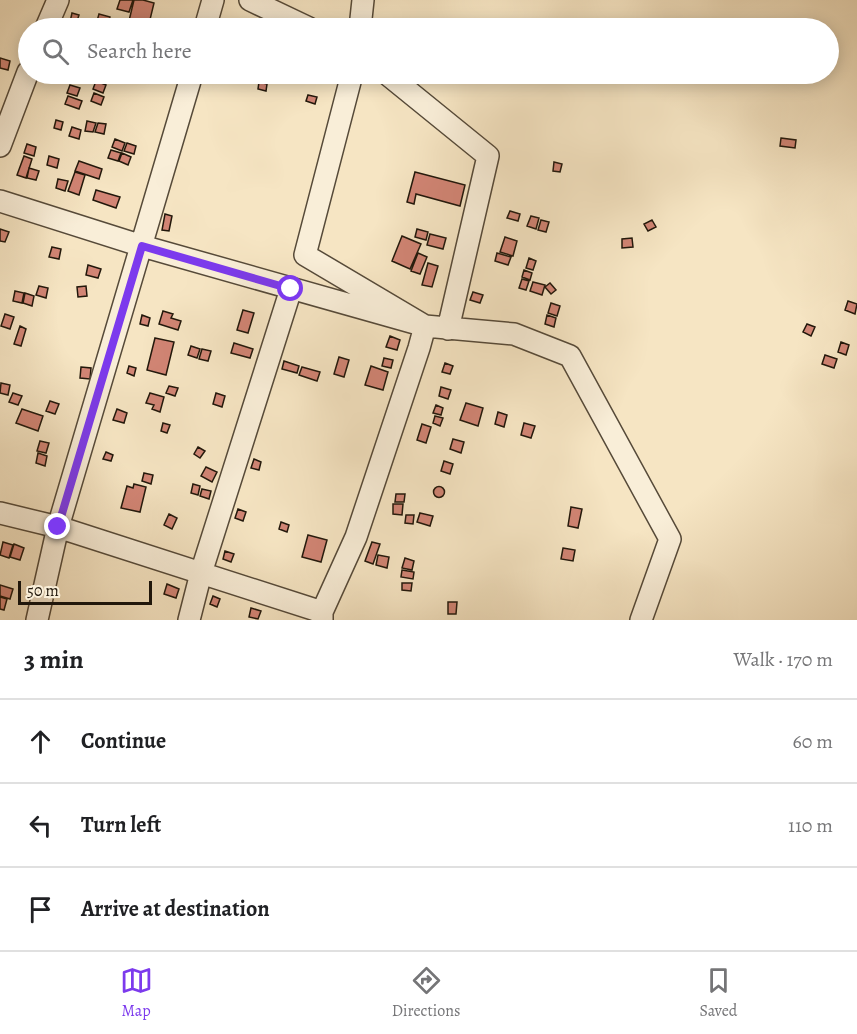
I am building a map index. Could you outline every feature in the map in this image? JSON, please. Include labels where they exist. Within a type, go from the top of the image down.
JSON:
[{"type":"street","points":[[50,18],[58,0]]},
{"type":"street","points":[[208,18],[213,0]]},
{"type":"street","points":[[250,0],[288,18]]},
{"type":"street","points":[[361,18],[363,0]]},
{"type":"street","points":[[0,146],[23,84]]},
{"type":"street","points":[[37,620],[58,527],[189,84]]},
{"type":"street","points":[[348,84],[305,255],[425,326]]},
{"type":"street","points":[[399,84],[488,156],[448,329]]},
{"type":"street","points":[[0,201],[142,246],[425,326],[513,334],[570,356],[670,539],[641,620]]},
{"type":"street","points":[[189,620],[201,573],[291,289]]},
{"type":"street","points":[[0,513],[58,527],[201,573],[322,616],[356,537],[425,326]]},
{"type":"building","points":[[120,0],[133,0],[129,12],[117,9]]},
{"type":"building","points":[[134,0],[154,3],[150,18],[130,18]]},
{"type":"building","points":[[72,13],[79,15],[78,18],[71,18]]},
{"type":"building","points":[[99,14],[110,17],[110,18],[98,18]]},
{"type":"building","points":[[0,58],[10,61],[8,70],[0,68]]},
{"type":"building","points":[[95,84],[106,85],[103,93],[93,89]]},
{"type":"building","points":[[259,84],[267,84],[266,91],[258,89]]},
{"type":"building","points":[[70,85],[80,88],[77,96],[67,93]]},
{"type":"building","points":[[94,93],[104,97],[101,105],[91,101]]},
{"type":"building","points":[[308,95],[317,97],[315,104],[306,101]]},
{"type":"building","points":[[68,96],[82,101],[79,109],[65,104]]},
{"type":"building","points":[[56,120],[63,122],[61,130],[54,128]]},
{"type":"building","points":[[87,121],[96,123],[93,132],[85,131]]},
{"type":"building","points":[[98,123],[106,124],[104,134],[95,132]]},
{"type":"building","points":[[72,127],[81,130],[79,139],[69,136]]},
{"type":"building","points":[[781,138],[796,140],[795,148],[780,146]]},
{"type":"building","points":[[115,139],[125,143],[122,151],[112,147]]},
{"type":"building","points":[[127,143],[136,146],[134,154],[124,151]]},
{"type":"building","points":[[27,144],[36,147],[34,156],[24,153]]},
{"type":"building","points":[[111,150],[121,153],[118,161],[108,158]]},
{"type":"building","points":[[122,153],[131,157],[128,165],[119,161]]},
{"type":"building","points":[[24,156],[32,159],[26,178],[17,175]]},
{"type":"building","points":[[49,156],[59,159],[57,168],[47,165]]},
{"type":"building","points":[[79,161],[102,169],[99,179],[75,171]]},
{"type":"building","points":[[554,162],[562,164],[560,172],[553,171]]},
{"type":"building","points":[[29,168],[39,171],[36,180],[27,178]]},
{"type":"building","points":[[75,172],[85,175],[79,195],[68,191]]},
{"type":"building","points":[[415,172],[465,185],[460,206],[416,194],[414,204],[407,202]]},
{"type":"building","points":[[58,179],[68,181],[65,191],[56,188]]},
{"type":"building","points":[[96,190],[120,197],[116,208],[93,200]]},
{"type":"building","points":[[510,211],[520,214],[518,221],[507,218]]},
{"type":"building","points":[[165,214],[172,216],[169,231],[162,230]]},
{"type":"building","points":[[531,216],[539,218],[536,229],[527,226]]},
{"type":"building","points":[[541,220],[549,222],[546,232],[538,230]]},
{"type":"building","points":[[652,220],[656,227],[648,231],[644,224]]},
{"type":"building","points":[[0,229],[9,232],[5,242],[0,241]]},
{"type":"building","points":[[417,229],[428,232],[426,240],[415,237]]},
{"type":"building","points":[[430,234],[446,238],[443,249],[427,245]]},
{"type":"building","points":[[402,236],[421,244],[410,269],[392,261]]},
{"type":"building","points":[[505,237],[517,241],[513,256],[500,252]]},
{"type":"building","points":[[632,238],[633,247],[622,248],[622,239]]},
{"type":"building","points":[[52,247],[61,249],[59,259],[49,257]]},
{"type":"building","points":[[418,253],[427,257],[420,274],[411,271]]},
{"type":"building","points":[[497,253],[511,257],[508,265],[495,261]]},
{"type":"building","points":[[529,258],[536,261],[533,270],[526,268]]},
{"type":"building","points":[[428,263],[438,266],[432,287],[422,285]]},
{"type":"building","points":[[88,265],[101,269],[98,278],[86,275]]},
{"type":"building","points":[[524,270],[532,273],[530,280],[522,277]]},
{"type":"building","points":[[522,279],[529,281],[526,290],[519,288]]},
{"type":"building","points":[[533,282],[545,285],[542,295],[530,291]]},
{"type":"building","points":[[550,283],[556,290],[551,294],[545,287]]},
{"type":"building","points":[[39,286],[48,288],[46,298],[36,295]]},
{"type":"building","points":[[86,286],[87,296],[78,297],[77,287]]},
{"type":"building","points":[[15,291],[24,293],[22,303],[13,301]]},
{"type":"building","points":[[473,292],[483,295],[480,303],[470,300]]},
{"type":"building","points":[[25,293],[34,296],[32,306],[23,303]]},
{"type":"building","points":[[848,301],[857,304],[855,314],[845,310]]},
{"type":"building","points":[[551,303],[560,306],[557,316],[548,313]]},
{"type":"building","points":[[243,310],[254,313],[248,333],[237,330]]},
{"type":"building","points":[[163,311],[173,314],[171,318],[181,321],[178,330],[159,324]]},
{"type":"building","points":[[5,314],[14,317],[10,329],[1,326]]},
{"type":"building","points":[[142,315],[150,318],[148,326],[140,324]]},
{"type":"building","points":[[547,315],[556,318],[554,327],[545,324]]},
{"type":"building","points":[[807,324],[815,327],[811,336],[803,332]]},
{"type":"building","points":[[20,326],[26,329],[21,346],[14,344]]},
{"type":"building","points":[[390,336],[400,340],[397,350],[386,347]]},
{"type":"building","points":[[155,338],[174,342],[166,375],[147,370]]},
{"type":"building","points":[[841,342],[849,345],[846,355],[838,352]]},
{"type":"building","points":[[234,343],[253,349],[250,358],[231,353]]},
{"type":"building","points":[[191,346],[200,349],[197,358],[188,355]]},
{"type":"building","points":[[202,349],[211,351],[208,361],[199,359]]},
{"type":"building","points":[[825,355],[837,359],[834,368],[822,364]]},
{"type":"building","points":[[339,357],[349,360],[344,377],[334,374]]},
{"type":"building","points":[[384,358],[393,360],[391,368],[382,366]]},
{"type":"building","points":[[284,361],[299,366],[297,373],[282,369]]},
{"type":"building","points":[[445,363],[453,366],[450,374],[442,372]]},
{"type":"building","points":[[129,366],[136,368],[134,376],[127,373]]},
{"type":"building","points":[[371,366],[388,372],[383,390],[365,385]]},
{"type":"building","points":[[81,367],[91,368],[90,379],[80,378]]},
{"type":"building","points":[[302,367],[320,372],[317,381],[299,375]]},
{"type":"building","points":[[1,383],[10,385],[8,395],[0,393]]},
{"type":"building","points":[[169,386],[178,388],[175,396],[166,393]]},
{"type":"building","points":[[441,387],[451,390],[448,399],[439,396]]},
{"type":"building","points":[[13,393],[22,396],[18,405],[9,402]]},
{"type":"building","points":[[150,393],[164,397],[160,412],[152,409],[154,405],[146,403]]},
{"type":"building","points":[[216,393],[225,396],[222,407],[213,404]]},
{"type":"building","points":[[50,401],[59,404],[55,414],[46,411]]},
{"type":"building","points":[[466,403],[483,408],[478,426],[460,420]]},
{"type":"building","points":[[436,405],[443,408],[441,415],[433,413]]},
{"type":"building","points":[[22,409],[43,416],[38,431],[16,423]]},
{"type":"building","points":[[117,409],[127,413],[124,423],[113,420]]},
{"type":"building","points":[[498,412],[507,415],[504,427],[495,424]]},
{"type":"building","points":[[435,416],[443,418],[440,426],[433,423]]},
{"type":"building","points":[[163,423],[170,425],[167,433],[161,431]]},
{"type":"building","points":[[524,423],[535,426],[531,438],[521,435]]},
{"type":"building","points":[[422,424],[431,427],[426,443],[417,440]]},
{"type":"building","points":[[453,439],[464,442],[461,453],[450,449]]},
{"type":"building","points":[[40,441],[49,443],[46,453],[37,451]]},
{"type":"building","points":[[198,447],[205,451],[200,458],[194,454]]},
{"type":"building","points":[[106,452],[113,455],[111,461],[103,459]]},
{"type":"building","points":[[38,453],[47,456],[45,466],[36,463]]},
{"type":"building","points":[[254,459],[261,462],[259,470],[251,468]]},
{"type":"building","points":[[444,461],[453,464],[450,474],[441,471]]},
{"type":"building","points":[[206,467],[217,472],[212,482],[201,476]]},
{"type":"building","points":[[144,473],[153,475],[151,484],[142,481]]},
{"type":"building","points":[[134,484],[146,487],[140,512],[121,508],[127,486],[133,488]]},
{"type":"building","points":[[193,484],[200,486],[198,495],[191,493]]},
{"type":"building","points":[[439,487],[443,488],[443,496],[439,497],[435,496],[434,492],[435,488]]},
{"type":"building","points":[[202,489],[211,491],[209,499],[200,496]]},
{"type":"building","points":[[396,494],[405,494],[404,502],[395,502]]},
{"type":"building","points":[[393,504],[403,504],[402,515],[393,514]]},
{"type":"building","points":[[571,507],[582,509],[578,528],[568,526]]},
{"type":"building","points":[[238,509],[246,512],[243,521],[235,518]]},
{"type":"building","points":[[420,513],[433,516],[430,526],[417,522]]},
{"type":"building","points":[[169,514],[177,518],[172,529],[164,525]]},
{"type":"building","points":[[406,515],[414,515],[413,524],[405,523]]},
{"type":"building","points":[[281,522],[289,525],[287,532],[279,529]]},
{"type":"building","points":[[308,535],[327,540],[321,562],[302,557]]},
{"type":"building","points":[[3,542],[13,545],[9,558],[0,555]]},
{"type":"building","points":[[372,542],[380,544],[373,564],[365,561]]},
{"type":"building","points":[[14,544],[24,548],[20,560],[10,557]]},
{"type":"building","points":[[563,548],[575,550],[573,561],[561,559]]},
{"type":"building","points":[[225,551],[234,554],[231,562],[223,559]]},
{"type":"building","points":[[378,555],[389,557],[387,568],[376,565]]},
{"type":"building","points":[[405,558],[414,561],[412,570],[402,568]]},
{"type":"building","points":[[402,570],[414,572],[413,579],[401,577]]},
{"type":"building","points":[[402,583],[412,583],[411,591],[402,590]]},
{"type":"building","points":[[167,584],[179,589],[176,598],[164,594]]},
{"type":"building","points":[[0,585],[13,589],[10,599],[0,596]]},
{"type":"building","points":[[213,596],[220,599],[217,607],[210,604]]},
{"type":"building","points":[[0,597],[7,599],[4,610],[0,609]]},
{"type":"building","points":[[448,602],[457,602],[456,614],[448,614]]},
{"type":"building","points":[[251,608],[261,611],[258,619],[249,617]]},
{"type":"route","points":[[58,527],[142,246],[291,289]]}]
